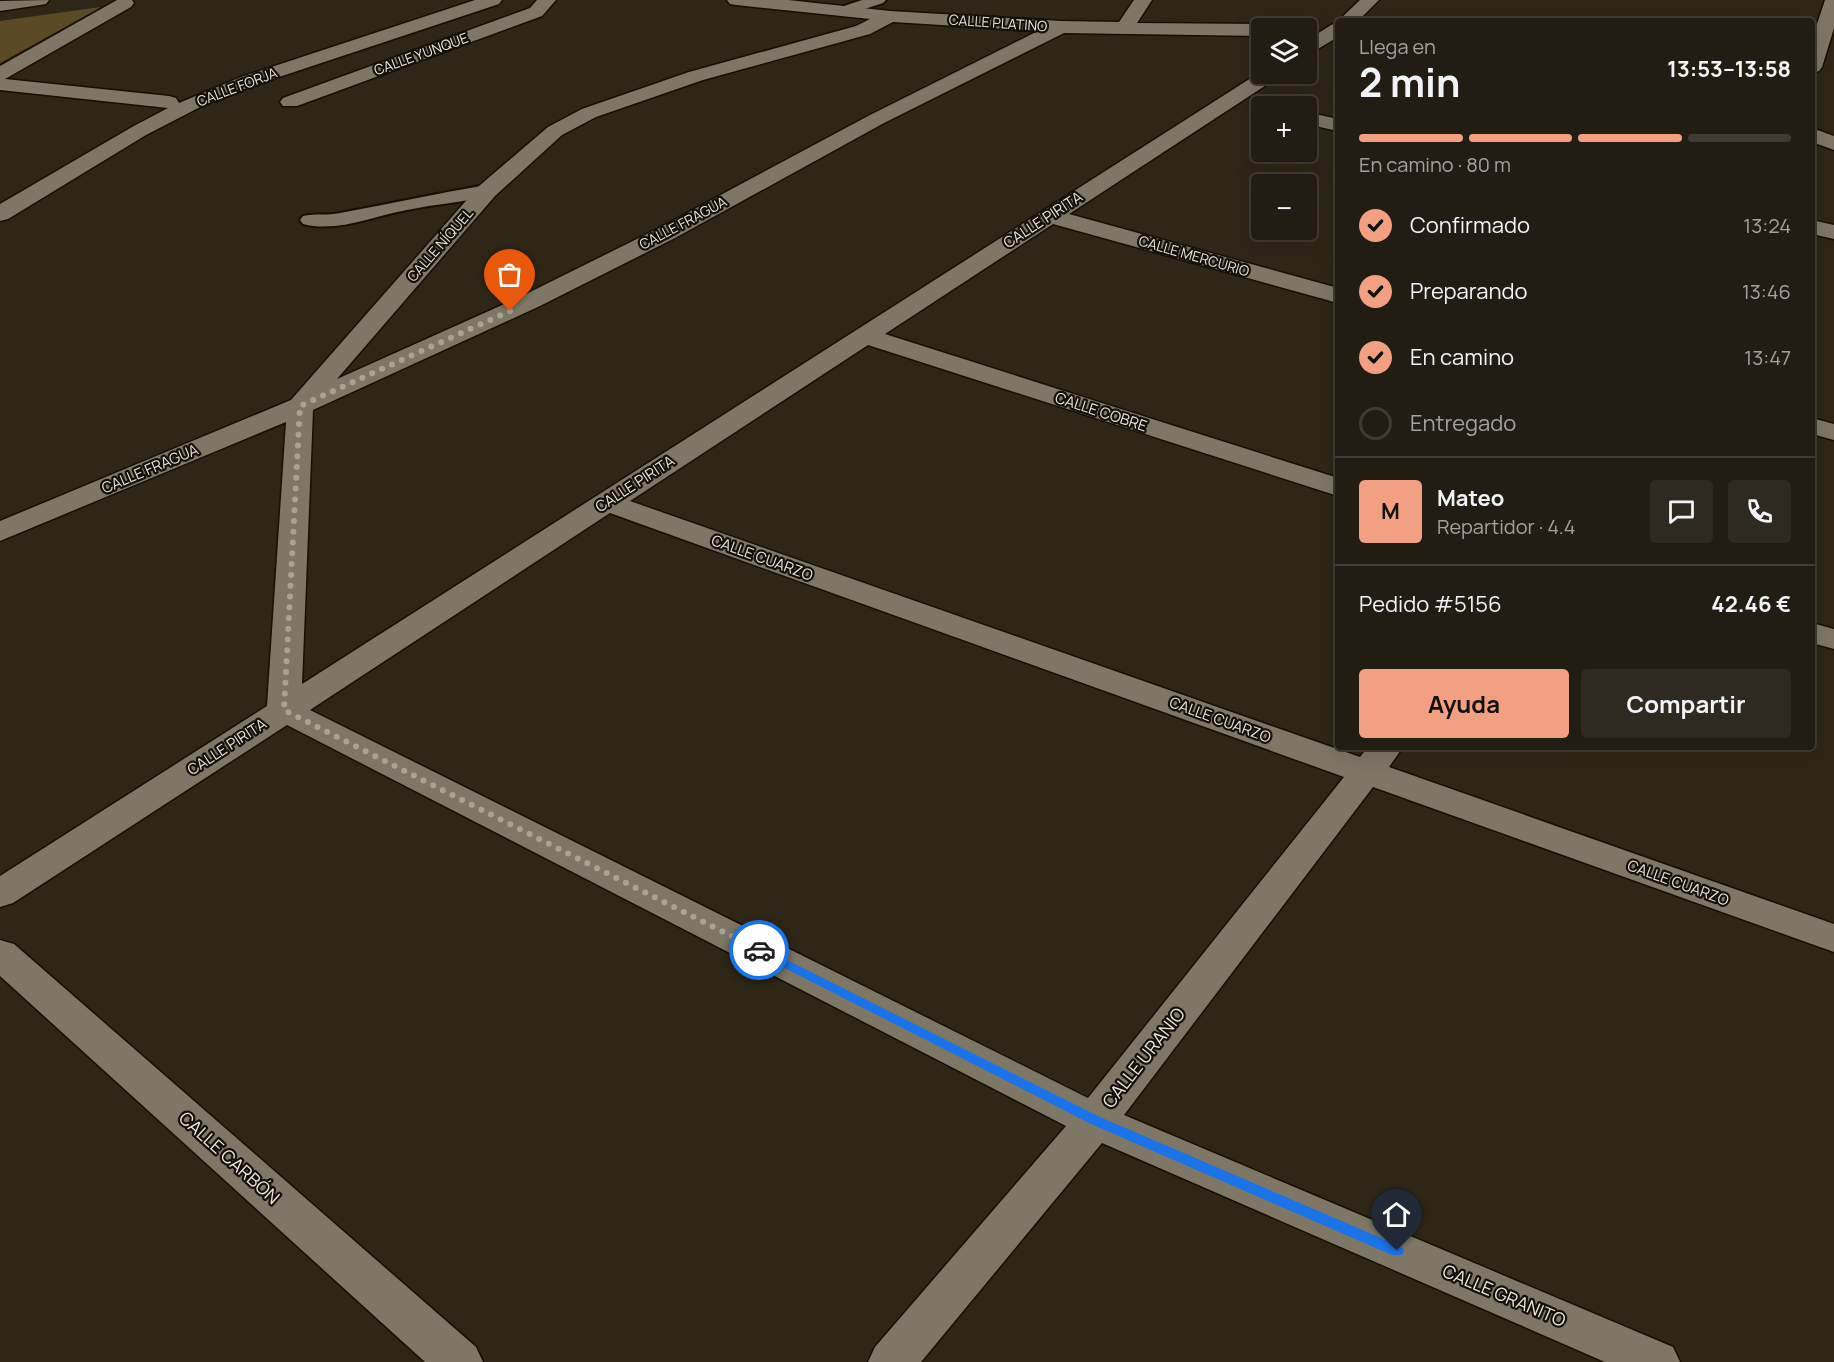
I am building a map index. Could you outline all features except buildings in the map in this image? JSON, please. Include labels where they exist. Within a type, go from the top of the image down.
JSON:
[{"type":"street","points":[[0,6],[40,0]]},
{"type":"street","name":"CALLE FORJA","points":[[0,214],[139,131],[199,100],[248,81],[493,0]]},
{"type":"street","points":[[542,0],[548,0]]},
{"type":"street","name":"CALLE YUNQUE","points":[[290,102],[536,12],[548,0]]},
{"type":"street","name":"CALLE PLATINO","points":[[736,0],[782,2],[843,11],[884,8],[1061,27],[1251,30]]},
{"type":"street","points":[[1124,28],[1143,0]]},
{"type":"street","points":[[1351,18],[1370,0]]},
{"type":"street","points":[[1818,64],[1834,0]]},
{"type":"street","points":[[0,74],[125,3]]},
{"type":"street","name":"CALLE NÍQUEL","points":[[300,406],[487,191],[555,131],[589,113],[696,76],[863,30],[884,8]]},
{"type":"street","name":"CALLE FRAGUA","points":[[0,532],[300,406],[531,301],[667,233],[877,119],[1061,27]]},
{"type":"street","points":[[1317,30],[1335,28]]},
{"type":"street","points":[[1317,43],[1335,31]]},
{"type":"street","points":[[0,84],[169,102]]},
{"type":"street","name":"CALLE PIRITA","points":[[0,894],[1050,216],[1239,104],[1260,84]]},
{"type":"street","points":[[1317,120],[1335,124]]},
{"type":"street","points":[[1815,135],[1834,144]]},
{"type":"street","name":"CALLE MERCURIO","points":[[1050,216],[1335,295]]},
{"type":"street","points":[[1815,228],[1834,232]]},
{"type":"street","name":"CALLE COBRE","points":[[864,336],[1335,486]]},
{"type":"street","points":[[284,710],[300,406]]},
{"type":"street","points":[[1815,427],[1834,432]]},
{"type":"street","name":"CALLE CUARZO","points":[[606,502],[1335,746]]},
{"type":"street","points":[[1815,634],[1834,639]]},
{"type":"street","name":"CALLE GRANITO","points":[[284,710],[1095,1121],[1656,1362]]},
{"type":"street","name":"CALLE CUARZO","points":[[1347,750],[1834,938]]},
{"type":"street","name":"CALLE URANIO","points":[[892,1362],[1095,1121],[1377,760]]},
{"type":"street","name":"CALLE CARBÓN","points":[[0,954],[459,1362]]},
{"type":"lane","points":[[310,220],[337,220],[407,204],[487,191]]},
{"type":"shaded area","points":[[101,7],[0,63],[0,21]]},
{"type":"way so far","points":[[510,311],[300,406],[284,710],[759,950]]},
{"type":"route","points":[[759,950],[1095,1121],[1397,1251]]}]
